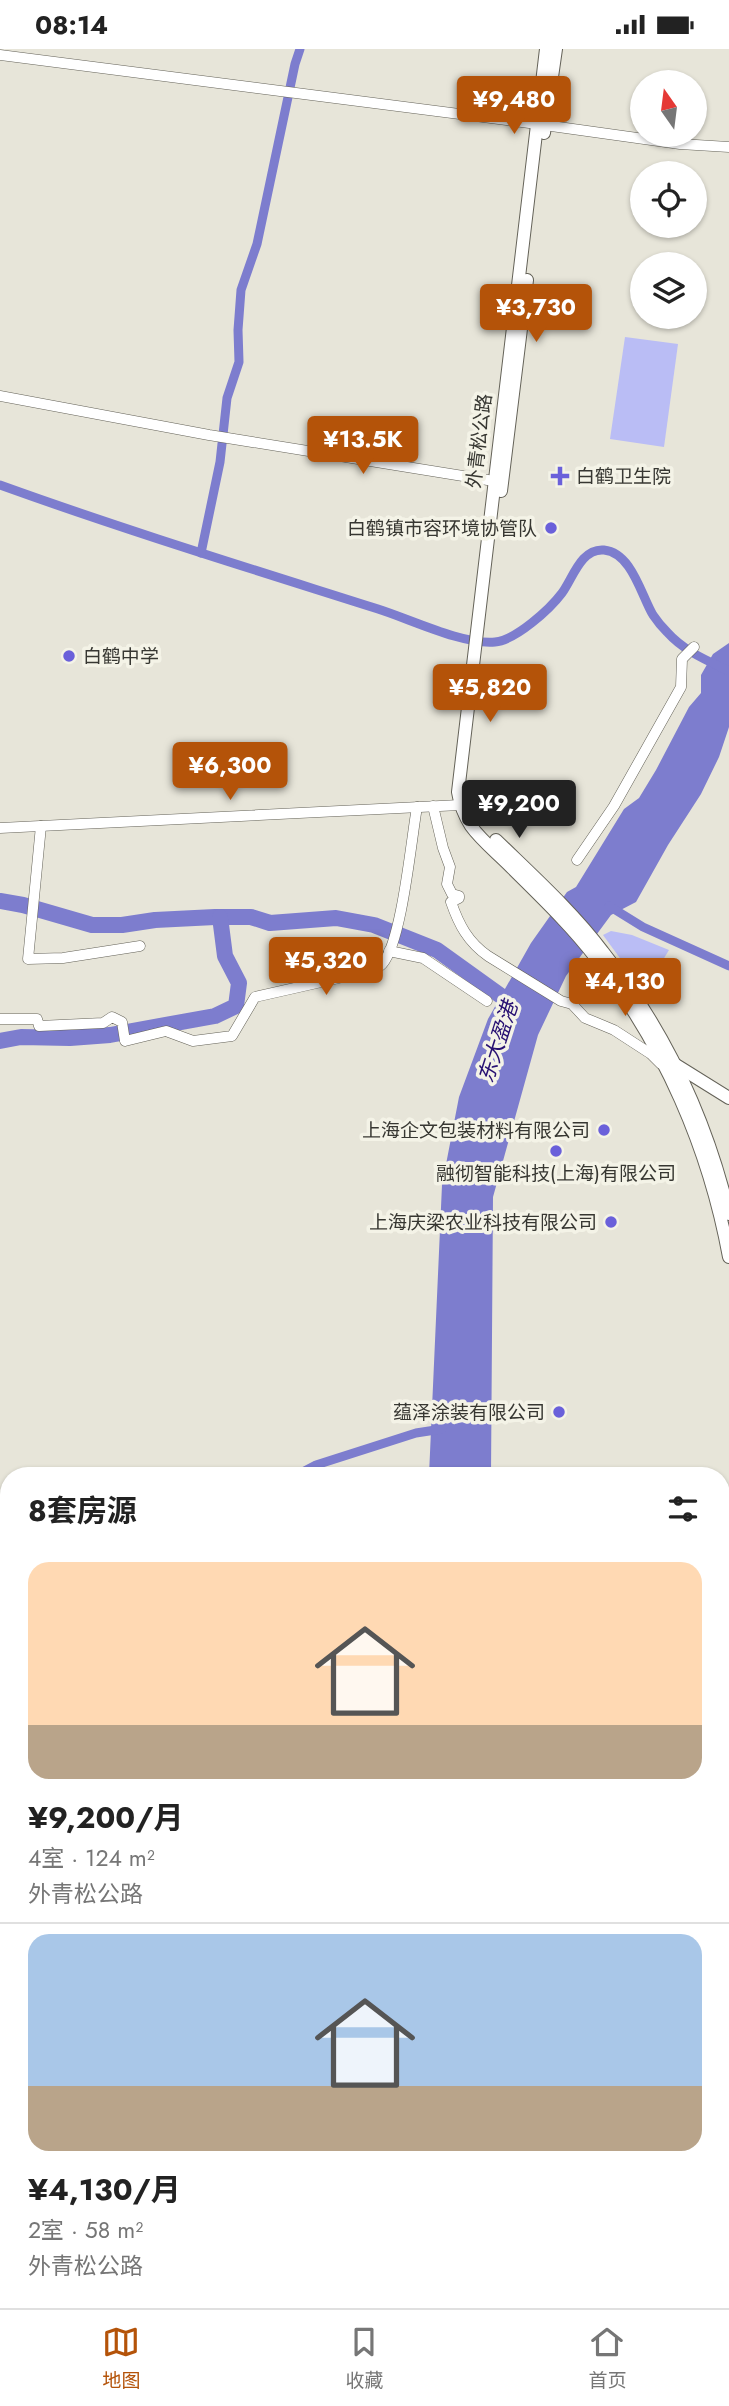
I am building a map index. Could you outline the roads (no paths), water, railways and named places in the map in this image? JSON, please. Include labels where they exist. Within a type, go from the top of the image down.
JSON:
[{"type":"main road","name":"外青松公路","points":[[465,804],[458,779],[479,641],[541,124],[546,49]]},
{"type":"main road","name":"外青松公路","points":[[541,124],[556,49]]},
{"type":"main road","points":[[465,804],[474,829],[545,894],[600,954],[646,1013],[663,1053],[703,1125],[729,1214]]},
{"type":"main road","points":[[663,1053],[729,1090]]},
{"type":"main road","points":[[672,1068],[729,1098]]},
{"type":"main road","points":[[721,1185],[729,1257]]},
{"type":"street","points":[[0,55],[680,144],[729,147]]},
{"type":"street","points":[[0,396],[209,435],[498,482]]},
{"type":"street","points":[[577,860],[614,806],[670,708],[682,680],[682,659],[694,647]]},
{"type":"street","points":[[0,828],[465,804]]},
{"type":"street","points":[[433,806],[450,867],[447,884],[452,894],[459,898],[451,902],[458,923],[476,948],[561,1001],[572,1004],[585,1019],[614,1030],[672,1068]]},
{"type":"street","points":[[0,1019],[37,1019],[39,1026],[103,1023],[112,1017],[122,1022],[125,1041],[166,1031],[193,1041],[232,1035],[255,997],[374,970],[382,965],[397,923],[417,807]]},
{"type":"street","points":[[41,826],[28,959],[48,960],[140,946]]},
{"type":"street","points":[[390,948],[423,958],[486,1002]]},
{"type":"water","name":"东大盈港","points":[[729,643],[729,727],[719,757],[701,794],[636,902],[611,915],[566,976],[538,1035],[493,1197],[491,1467],[429,1467],[442,1185],[459,1097],[488,1019],[531,943],[567,892],[576,887],[624,809],[639,798],[689,707],[701,693],[701,675],[713,654]]},
{"type":"waterway","points":[[201,553],[220,462],[227,398],[239,362],[241,290],[257,244],[300,49]]},
{"type":"waterway","points":[[0,485],[436,630],[482,642],[503,640],[532,623],[562,593],[584,559],[589,554],[604,550],[614,553],[629,567],[653,615],[674,639],[696,655],[729,671]]},
{"type":"waterway","name":"东大盈港","points":[[0,901],[92,925],[215,917],[251,917],[270,923],[336,918],[374,925],[437,950],[501,996]]},
{"type":"waterway","points":[[609,906],[643,927],[729,966]]},
{"type":"waterway","points":[[0,1041],[21,1037],[70,1038],[110,1035],[215,1016],[236,1006],[239,983],[225,956],[220,917]]},
{"type":"waterway","points":[[312,1467],[416,1433],[442,1429]]},
{"type":"place","name":"白鹤卫生院","points":[[560,476]]},
{"type":"place","name":"白鹤镇市容环境协管队","points":[[551,528]]},
{"type":"place","name":"白鹤中学","points":[[69,656]]},
{"type":"place","name":"上海企文包装材料有限公司","points":[[604,1130]]},
{"type":"place","name":"融彻智能科技(上海)有限公司","points":[[556,1151]]},
{"type":"place","name":"上海庆梁农业科技有限公司","points":[[611,1222]]},
{"type":"place","name":"蕴泽涂装有限公司","points":[[559,1412]]}]
